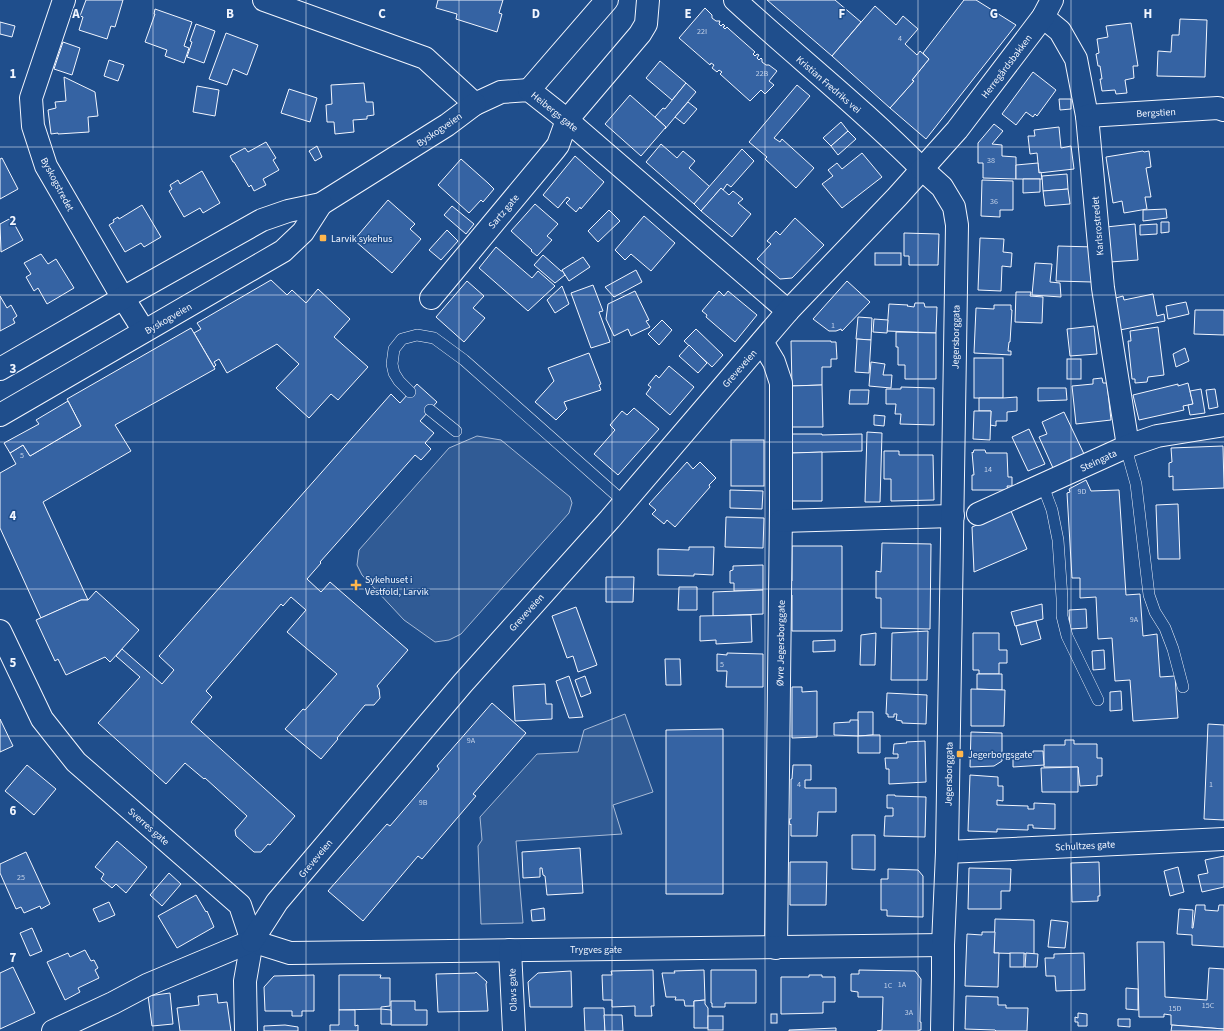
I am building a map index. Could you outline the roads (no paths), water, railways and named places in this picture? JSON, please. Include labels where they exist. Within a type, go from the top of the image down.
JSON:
[{"type":"street","name":"Byskogstredet","points":[[64,0],[31,98],[33,126],[46,166],[123,298],[144,331]]},
{"type":"street","points":[[264,0],[425,58],[475,104]]},
{"type":"street","points":[[529,90],[607,0]]},
{"type":"street","points":[[567,120],[640,34],[646,24],[648,0]]},
{"type":"street","name":"Kristian Fredriks vei","points":[[735,0],[893,140],[922,169]]},
{"type":"street","name":"Karlsrostredet","points":[[1048,8],[1076,59],[1087,116],[1102,288],[1128,446]]},
{"type":"street","name":"Herregårdsbakken","points":[[957,130],[1048,8]]},
{"type":"street","name":"Heibergs gate","points":[[475,104],[501,92],[529,90],[567,120],[788,311]]},
{"type":"street","name":"Byskogveien","points":[[0,369],[262,220],[288,211],[321,204],[447,125],[475,104]]},
{"type":"street","name":"Bergstien","points":[[1087,116],[1218,108],[1224,110]]},
{"type":"street","name":"Sartz gate","points":[[431,298],[558,145],[567,120]]},
{"type":"street","name":"Greveveien","points":[[252,941],[277,902],[464,683],[624,502],[788,311],[897,197],[957,130]]},
{"type":"street","name":"Jegersborggata","points":[[922,169],[942,187],[954,207],[957,226],[947,852],[943,945],[944,976],[942,1031]]},
{"type":"street","name":"Byskogveien","points":[[0,415],[283,251],[303,232],[321,204]]},
{"type":"street","name":"Øvre Jegersborggate","points":[[762,342],[774,362],[781,383],[781,521],[776,948]]},
{"type":"street","name":"Steingata","points":[[978,514],[1128,446],[1157,436],[1224,426]]},
{"type":"street","points":[[781,521],[953,516]]},
{"type":"street","name":"Sverres gate","points":[[0,631],[42,719],[76,762],[240,905],[252,941],[245,981],[246,1031]]},
{"type":"street","name":"Schultzes gate","points":[[947,852],[1224,839]]},
{"type":"street","points":[[53,1031],[147,986],[252,941]]},
{"type":"street","name":"Trygves gate","points":[[252,941],[290,953],[943,945]]},
{"type":"street","name":"Olavs gate","points":[[510,950],[514,1031]]},
{"type":"lane","points":[[410,392],[399,381],[394,373],[392,364],[394,349],[402,339],[417,335],[434,338],[464,360],[624,502]]},
{"type":"lane","points":[[430,410],[456,431]]},
{"type":"lane","points":[[1128,446],[1136,484],[1149,595],[1155,612],[1165,628],[1173,649],[1183,687]]},
{"type":"lane","points":[[1041,486],[1046,494],[1052,510],[1058,540],[1062,616],[1067,636],[1098,700]]},
{"type":"place","name":"Larvik sykehus","points":[[323,238]]},
{"type":"place","name":"Sykehuset i Vestfold, Larvik","points":[[356,585]]},
{"type":"place","name":"Jegerborgsgate","points":[[960,754]]}]
